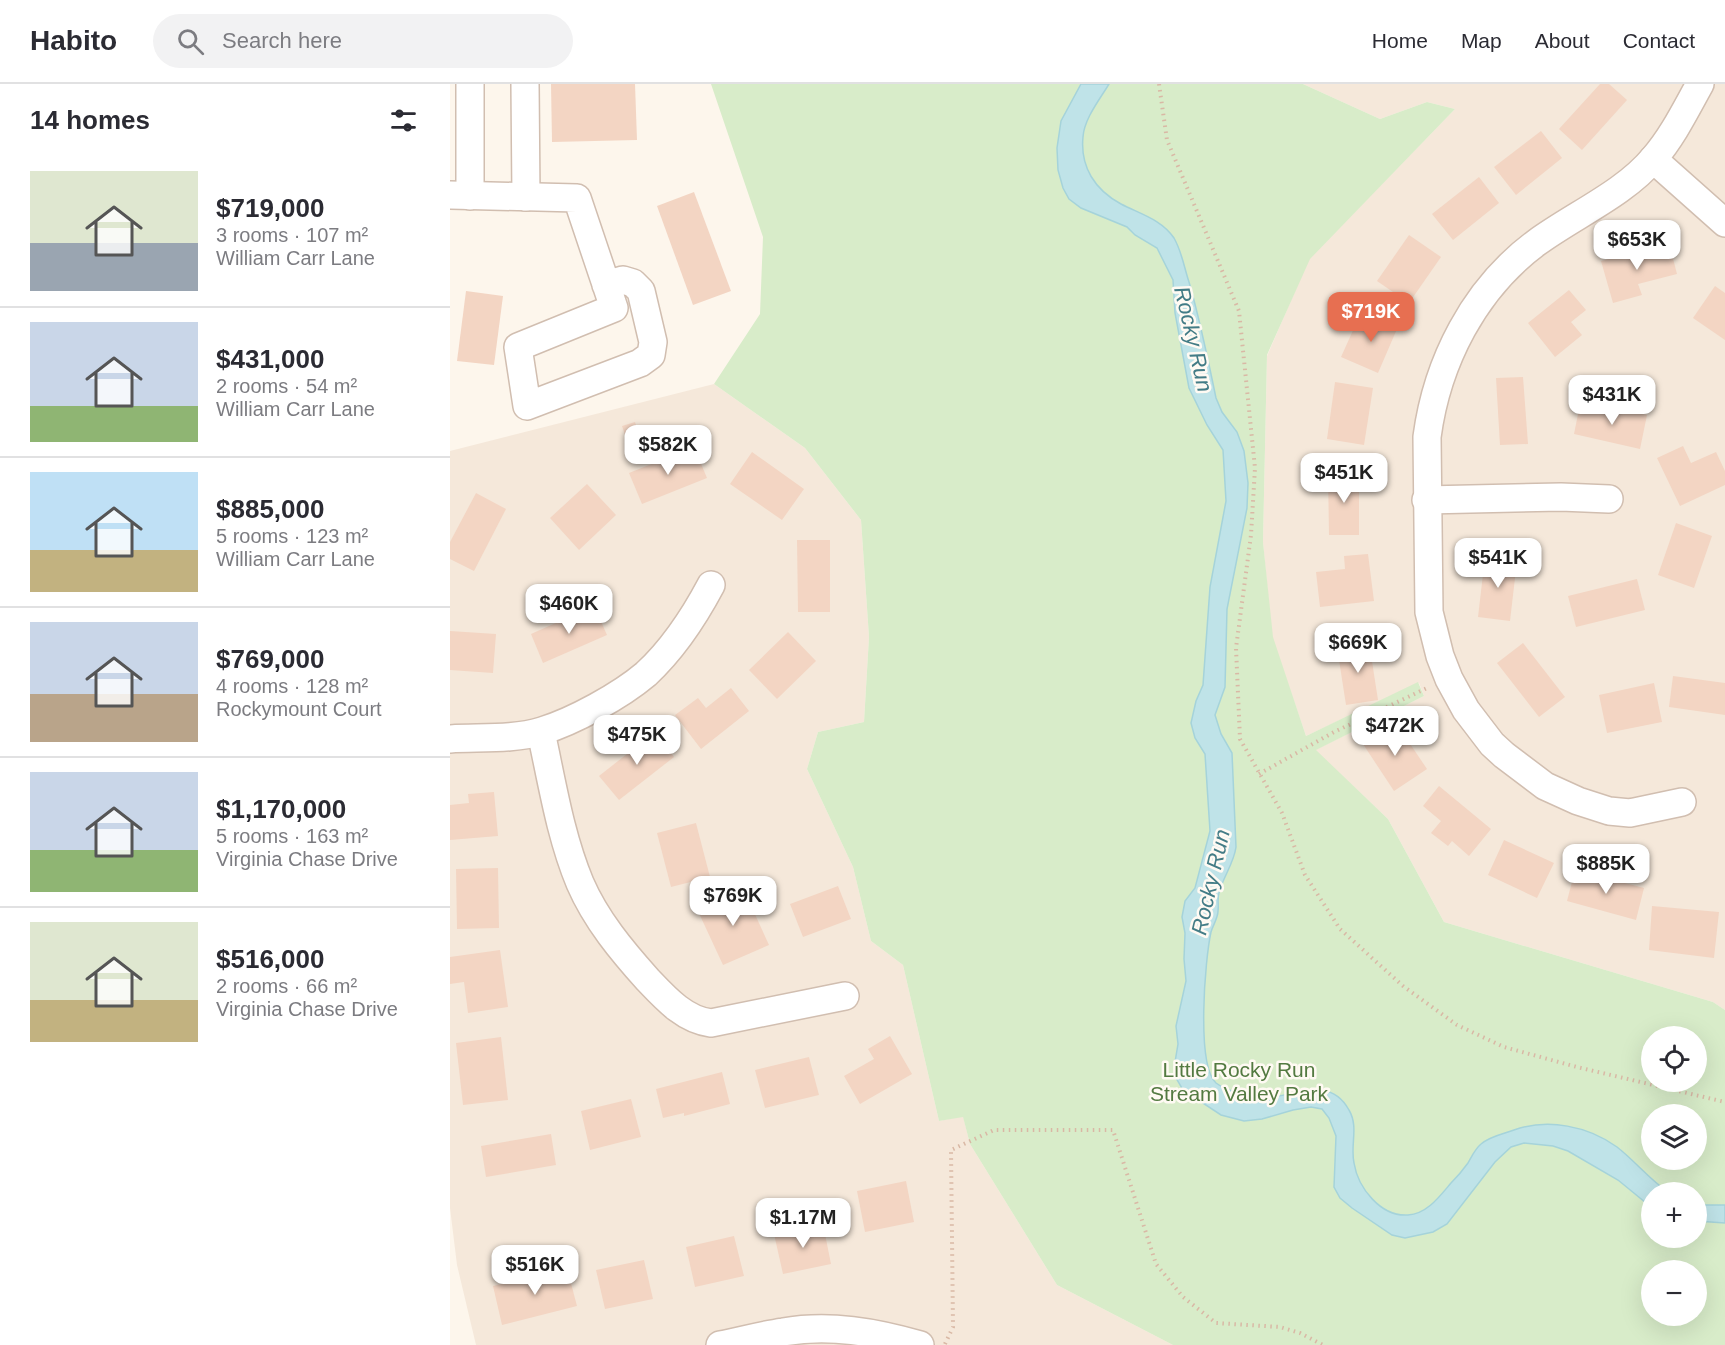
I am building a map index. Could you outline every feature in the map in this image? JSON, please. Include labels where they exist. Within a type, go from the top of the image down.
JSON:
[{"type":"street","points":[[470,84],[460,196],[577,198],[606,285],[614,308],[518,347],[527,406],[640,363],[651,355],[653,342],[640,291],[633,283],[623,280],[606,285]]},
{"type":"street","points":[[525,84],[526,196]]},
{"type":"street","points":[[1682,802],[1629,813],[1609,811],[1578,801],[1545,786],[1492,744],[1466,710],[1449,679],[1440,656],[1429,612],[1427,437],[1429,419],[1441,373],[1449,353],[1473,311],[1494,283],[1529,250],[1624,185],[1653,159],[1672,134],[1700,84]]},
{"type":"street","points":[[1653,159],[1725,223]]},
{"type":"street","points":[[1426,500],[1561,497],[1609,499]]},
{"type":"street","points":[[450,739],[541,732],[581,715],[646,673],[677,640],[711,585]]},
{"type":"street","points":[[541,732],[564,833],[580,883],[603,924],[624,954],[668,1002],[698,1022],[711,1023],[845,996]]},
{"type":"street","points":[[720,1345],[783,1332],[836,1329],[892,1337],[920,1345]]},
{"type":"path","points":[[1159,84],[1167,140],[1239,311],[1255,468],[1251,535],[1236,648],[1240,739],[1282,813],[1305,875],[1340,929],[1403,986],[1457,1025],[1504,1047],[1725,1102]]},
{"type":"path","points":[[1259,774],[1334,732],[1449,679]]},
{"type":"path","points":[[945,1345],[953,1327],[951,1150],[994,1130],[1113,1130],[1156,1264],[1183,1298],[1216,1323],[1280,1327],[1300,1333],[1323,1345]]},
{"type":"shaded area","points":[[1303,84],[1725,84],[1725,1010],[1713,1002],[1444,922],[1388,819],[1315,750],[1424,696],[1419,683],[1306,736],[1272,637],[1263,542],[1267,356],[1309,259],[1455,109],[1427,102],[1380,119]]},
{"type":"shaded area","points":[[714,384],[805,448],[861,520],[869,637],[864,722],[818,732],[807,769],[853,867],[871,941],[903,965],[939,1121],[963,1116],[970,1144],[1057,1285],[1173,1345],[476,1345],[457,1265],[450,1208],[450,451]]},
{"type":"green space","name":"Little Rocky Run Stream Valley Park","points":[[711,84],[1303,84],[1380,119],[1427,102],[1455,109],[1310,259],[1267,355],[1263,542],[1273,637],[1306,736],[1418,682],[1424,696],[1316,750],[1388,819],[1444,922],[1713,1002],[1725,1010],[1725,1345],[1173,1345],[1057,1285],[970,1144],[963,1117],[939,1121],[903,965],[871,941],[853,867],[807,769],[818,732],[864,722],[869,637],[861,520],[805,448],[714,384],[760,314],[763,237]]},
{"type":"water","name":"Rocky Run","points":[[1081,84],[1109,84],[1093,109],[1084,130],[1083,148],[1087,168],[1104,192],[1121,204],[1157,222],[1174,238],[1193,296],[1216,398],[1222,412],[1237,432],[1244,451],[1248,483],[1247,508],[1227,609],[1225,687],[1215,715],[1221,734],[1232,753],[1236,847],[1218,895],[1218,914],[1211,932],[1206,964],[1204,1034],[1210,1072],[1220,1086],[1252,1097],[1275,1097],[1321,1090],[1341,1099],[1352,1116],[1353,1156],[1360,1182],[1380,1206],[1398,1214],[1415,1214],[1432,1204],[1485,1141],[1527,1126],[1540,1125],[1581,1129],[1617,1147],[1656,1182],[1641,1182],[1641,1199],[1618,1180],[1568,1151],[1553,1146],[1524,1143],[1511,1147],[1495,1162],[1447,1224],[1433,1232],[1405,1238],[1392,1235],[1340,1198],[1334,1187],[1336,1136],[1329,1118],[1322,1109],[1311,1107],[1244,1121],[1221,1115],[1183,1090],[1176,1078],[1175,1062],[1178,1044],[1176,1026],[1186,981],[1185,933],[1182,917],[1185,901],[1195,888],[1210,831],[1205,754],[1195,738],[1191,723],[1196,701],[1203,685],[1210,587],[1226,501],[1223,450],[1207,425],[1189,388],[1175,313],[1173,280],[1157,248],[1135,235],[1127,227],[1081,208],[1069,199],[1058,170],[1057,148],[1061,121]]},
{"type":"water","points":[[1707,1205],[1725,1205],[1725,1223],[1707,1222]]},
{"type":"building","points":[[551,84],[635,84],[637,140],[552,142]]},
{"type":"building","points":[[1600,84],[1609,84],[1627,100],[1582,150],[1559,129]]},
{"type":"building","points":[[1541,131],[1562,158],[1516,195],[1494,167]]},
{"type":"building","points":[[1479,177],[1499,203],[1453,240],[1432,214]]},
{"type":"building","points":[[694,192],[731,291],[693,305],[657,206]]},
{"type":"building","points":[[1409,235],[1441,257],[1409,303],[1377,281]]},
{"type":"building","points":[[1669,243],[1677,274],[1638,284],[1642,295],[1613,303],[1601,261]]},
{"type":"building","points":[[1715,286],[1725,293],[1725,340],[1693,318]]},
{"type":"building","points":[[1569,290],[1586,310],[1571,322],[1582,335],[1555,357],[1528,323]]},
{"type":"building","points":[[466,291],[503,296],[494,365],[457,361]]},
{"type":"building","points":[[1377,312],[1400,322],[1378,373],[1341,357],[1355,326],[1369,331]]},
{"type":"building","points":[[1523,377],[1528,444],[1500,445],[1496,378]]},
{"type":"building","points":[[1335,382],[1373,388],[1364,445],[1327,439]]},
{"type":"building","points":[[1604,405],[1647,415],[1640,449],[1574,434],[1579,409],[1602,414]]},
{"type":"building","points":[[635,422],[640,437],[627,441],[622,426]]},
{"type":"building","points":[[1683,446],[1691,463],[1716,452],[1725,471],[1725,485],[1680,506],[1657,458]]},
{"type":"building","points":[[694,447],[707,478],[642,504],[629,473]]},
{"type":"building","points":[[752,452],[804,489],[782,520],[730,484]]},
{"type":"building","points":[[1328,473],[1359,473],[1359,535],[1329,535]]},
{"type":"building","points":[[587,484],[616,515],[579,550],[550,518]]},
{"type":"building","points":[[476,493],[506,509],[474,571],[450,559],[450,542]]},
{"type":"building","points":[[1676,523],[1712,536],[1694,588],[1658,575]]},
{"type":"building","points":[[797,540],[830,540],[830,612],[798,612]]},
{"type":"building","points":[[1368,554],[1374,601],[1320,607],[1316,572],[1345,569],[1344,556]]},
{"type":"building","points":[[1485,557],[1517,561],[1510,621],[1478,617]]},
{"type":"building","points":[[1637,579],[1645,610],[1576,627],[1568,596]]},
{"type":"building","points":[[594,606],[607,635],[543,663],[531,634]]},
{"type":"building","points":[[450,631],[496,634],[493,673],[450,670]]},
{"type":"building","points":[[788,632],[816,661],[777,699],[749,670]]},
{"type":"building","points":[[1369,642],[1378,700],[1346,705],[1337,647]]},
{"type":"building","points":[[1523,643],[1565,697],[1539,717],[1497,663]]},
{"type":"building","points":[[1673,676],[1725,683],[1725,715],[1669,707]]},
{"type":"building","points":[[1654,683],[1662,722],[1607,733],[1599,695]]},
{"type":"building","points":[[731,688],[749,711],[701,749],[675,715],[698,698],[706,708]]},
{"type":"building","points":[[1396,723],[1427,769],[1394,791],[1363,744]]},
{"type":"building","points":[[655,732],[674,757],[619,800],[599,776]]},
{"type":"building","points":[[1439,786],[1491,829],[1469,856],[1452,841],[1448,846],[1431,833],[1441,821],[1423,806]]},
{"type":"building","points":[[494,792],[498,836],[450,840],[450,805],[469,803],[468,794]]},
{"type":"building","points":[[696,823],[710,877],[671,887],[657,833]]},
{"type":"building","points":[[1504,840],[1554,863],[1537,898],[1488,875]]},
{"type":"building","points":[[498,868],[499,928],[457,929],[456,869]]},
{"type":"building","points":[[1575,870],[1644,888],[1636,920],[1567,901]]},
{"type":"building","points":[[838,886],[851,919],[803,937],[790,904]]},
{"type":"building","points":[[743,888],[769,945],[723,965],[697,909]]},
{"type":"building","points":[[1652,906],[1719,912],[1714,958],[1649,950]]},
{"type":"building","points":[[500,950],[508,1007],[468,1013],[464,982],[450,984],[450,957]]},
{"type":"building","points":[[890,1036],[912,1074],[860,1104],[844,1076],[874,1059],[868,1049]]},
{"type":"building","points":[[501,1037],[508,1100],[463,1105],[456,1043]]},
{"type":"building","points":[[809,1057],[819,1095],[765,1108],[755,1070]]},
{"type":"building","points":[[722,1072],[730,1104],[684,1116],[684,1113],[663,1118],[656,1089]]},
{"type":"building","points":[[631,1099],[641,1137],[590,1150],[581,1111]]},
{"type":"building","points":[[551,1134],[556,1165],[486,1177],[481,1146]]},
{"type":"building","points":[[906,1181],[914,1222],[865,1232],[857,1191]]},
{"type":"building","points":[[823,1224],[831,1264],[783,1274],[774,1234]]},
{"type":"building","points":[[734,1236],[744,1276],[695,1287],[686,1247]]},
{"type":"building","points":[[644,1260],[653,1299],[605,1309],[596,1270]]},
{"type":"building","points":[[567,1268],[577,1306],[502,1325],[493,1286]]}]
